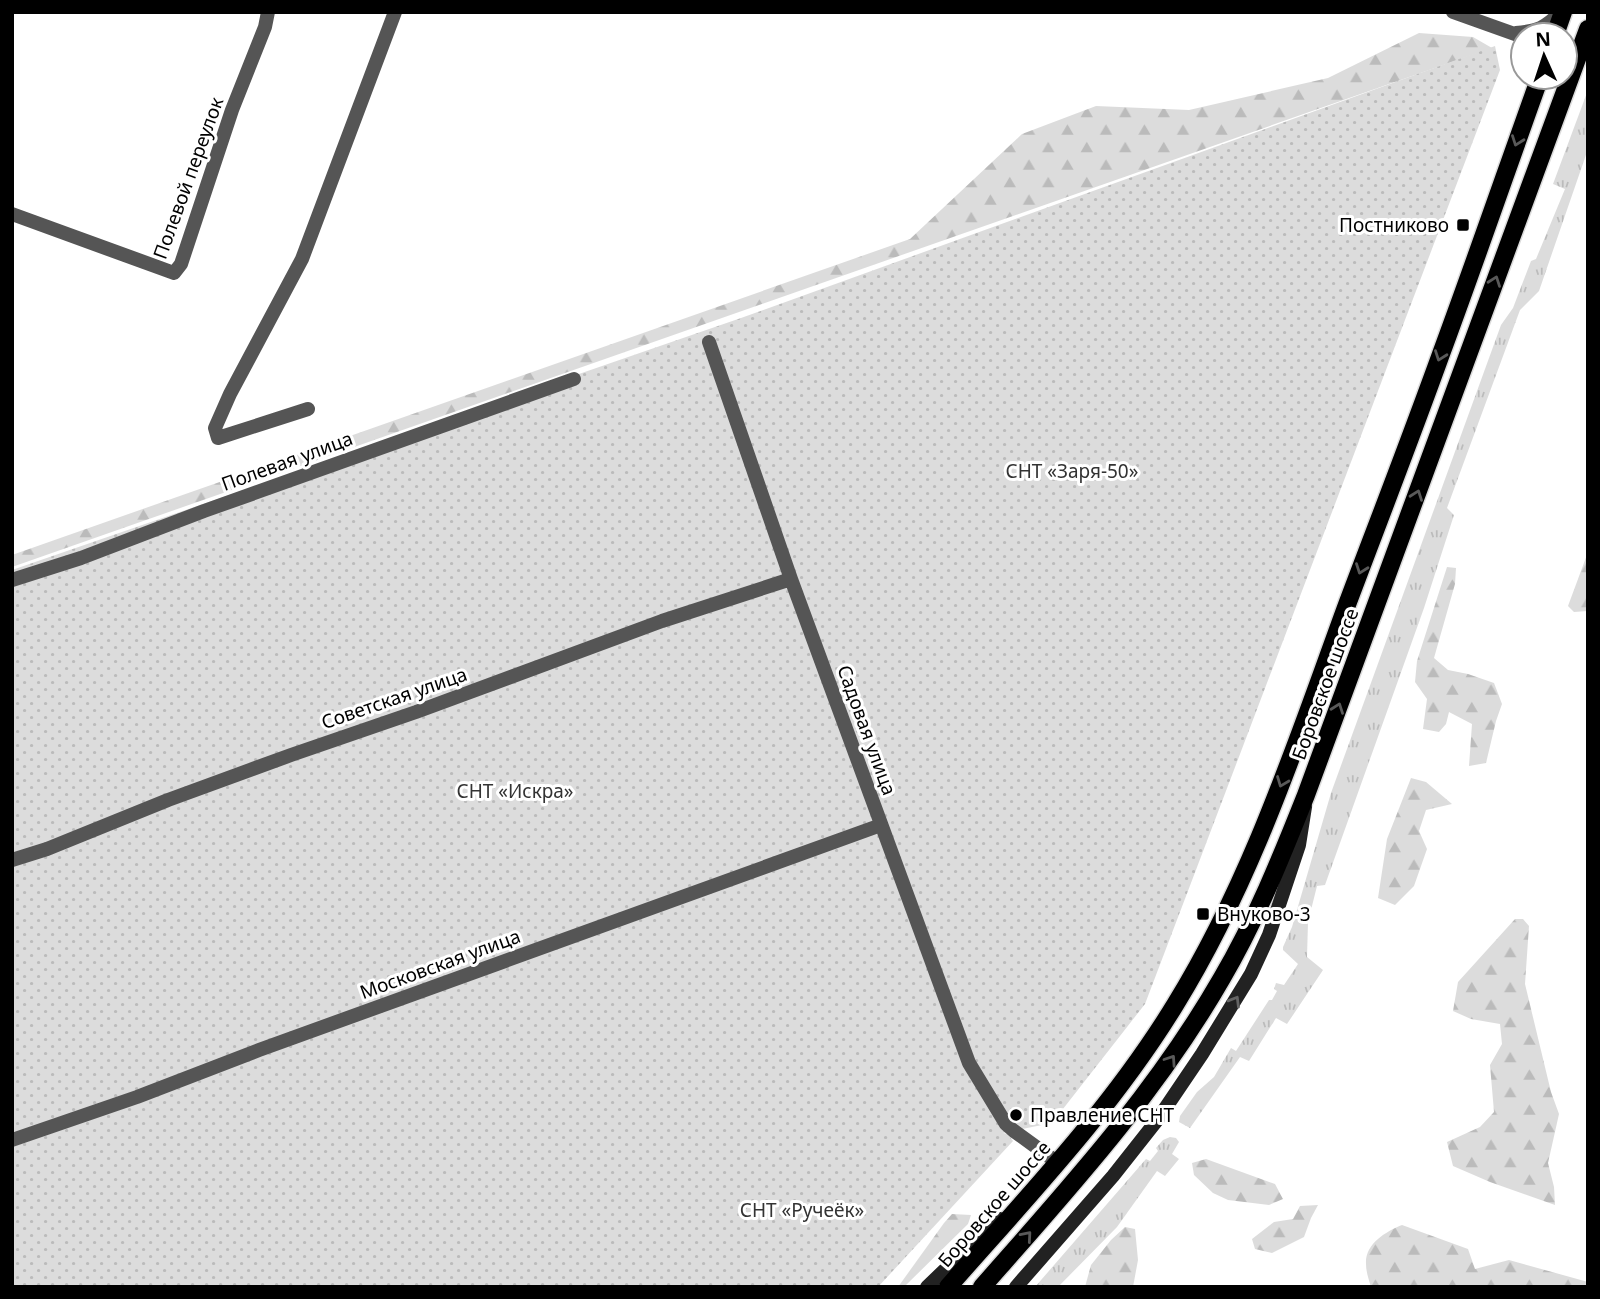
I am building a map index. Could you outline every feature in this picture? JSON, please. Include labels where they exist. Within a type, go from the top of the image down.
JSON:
[{"type":"main road","name":"Боровское шоссе","points":[[982,1287],[1142,1100],[1230,965],[1276,870],[1588,29]]},
{"type":"main road","name":"Боровское шоссе","points":[[948,1287],[1058,1163],[1107,1103],[1166,1020],[1212,940],[1248,862],[1310,708],[1534,91]]},
{"type":"main road","points":[[1016,1287],[1113,1175],[1157,1119],[1202,1054],[1251,974],[1275,919],[1300,845],[1306,795]]},
{"type":"main road","points":[[926,1287],[985,1231],[1021,1204]]},
{"type":"street","name":"Полевой переулок","points":[[12,214],[174,273],[181,264],[268,12]]},
{"type":"street","points":[[308,409],[218,438],[215,428],[230,394],[302,259],[395,12]]},
{"type":"street","points":[[1453,12],[1509,32]]},
{"type":"street","name":"Садовая улица","points":[[709,342],[791,579],[969,1063],[1006,1124],[1058,1163]]},
{"type":"street","name":"Полевая улица","points":[[12,580],[81,558],[574,379]]},
{"type":"street","name":"Советская улица","points":[[12,860],[47,849],[168,800],[662,621],[791,579]]},
{"type":"street","name":"Московская улица","points":[[12,1140],[138,1097],[881,825]]},
{"type":"green space","points":[[1419,33],[1473,37],[1492,48],[12,567],[12,555],[910,239],[1022,134],[1096,106],[1189,110],[1328,78]]},
{"type":"green space","points":[[1495,46],[1500,70],[1145,1004],[1052,1123],[1003,1133],[1008,1134],[1013,1141],[878,1287],[12,1287],[12,570],[741,318]]},
{"type":"green space","points":[[1588,90],[1588,149],[1539,291],[1520,310],[1447,508],[1454,515],[1424,608],[1325,885],[1317,886],[1308,922],[1307,957],[1323,970],[1287,1024],[1276,1018],[1249,1061],[1240,1057],[1190,1128],[1179,1122],[1180,1116],[1197,1092],[1214,1077],[1231,1048],[1236,1051],[1269,1000],[1272,1000],[1277,991],[1274,989],[1276,983],[1284,985],[1298,964],[1283,947],[1292,927],[1331,793],[1501,325],[1513,308],[1531,261],[1536,259],[1565,189],[1553,184]]},
{"type":"green space","points":[[1588,552],[1588,611],[1574,612],[1568,606]]},
{"type":"green space","points":[[1447,567],[1456,568],[1455,584],[1434,658],[1448,670],[1494,683],[1502,704],[1486,763],[1469,766],[1472,724],[1449,712],[1446,724],[1439,732],[1423,729],[1427,699],[1415,682],[1417,661]]},
{"type":"green space","points":[[1411,778],[1426,782],[1452,804],[1426,810],[1419,831],[1427,849],[1414,886],[1395,905],[1378,898],[1387,839]]},
{"type":"green space","points":[[1515,919],[1523,919],[1529,926],[1525,984],[1551,1092],[1559,1114],[1548,1163],[1555,1205],[1453,1166],[1447,1142],[1480,1127],[1494,1112],[1490,1065],[1502,1044],[1500,1024],[1471,1019],[1453,1011],[1458,982]]},
{"type":"green space","points":[[1170,1137],[1179,1142],[1172,1154],[1179,1159],[1165,1176],[1157,1171],[1117,1227],[1058,1287],[1035,1287],[1146,1159],[1150,1161],[1163,1140]]},
{"type":"green space","points":[[1206,1159],[1275,1184],[1283,1199],[1269,1205],[1228,1200],[1213,1193],[1194,1175],[1192,1163]]},
{"type":"green space","points":[[1318,1205],[1304,1237],[1272,1253],[1255,1249],[1252,1239],[1274,1222],[1293,1219],[1300,1206]]},
{"type":"green space","points":[[952,1214],[971,1215],[968,1224],[904,1287],[898,1287],[944,1223]]},
{"type":"green space","points":[[1402,1225],[1468,1249],[1475,1269],[1509,1260],[1588,1282],[1588,1287],[1371,1287],[1366,1267],[1369,1250],[1383,1235]]},
{"type":"green space","points":[[1125,1227],[1135,1229],[1138,1260],[1133,1287],[1085,1287],[1091,1265]]},
{"type":"place","name":"Постниково","points":[[1463,225]]},
{"type":"place","name":"Внуково-3","points":[[1203,914]]},
{"type":"place","name":"Правление СНТ","points":[[1016,1115]]},
{"type":"park label","name":"СНТ «Заря-50»","points":[[1072,471]]},
{"type":"park label","name":"СНТ «Искра»","points":[[515,791]]},
{"type":"park label","name":"СНТ «Ручеёк»","points":[[802,1210]]}]
